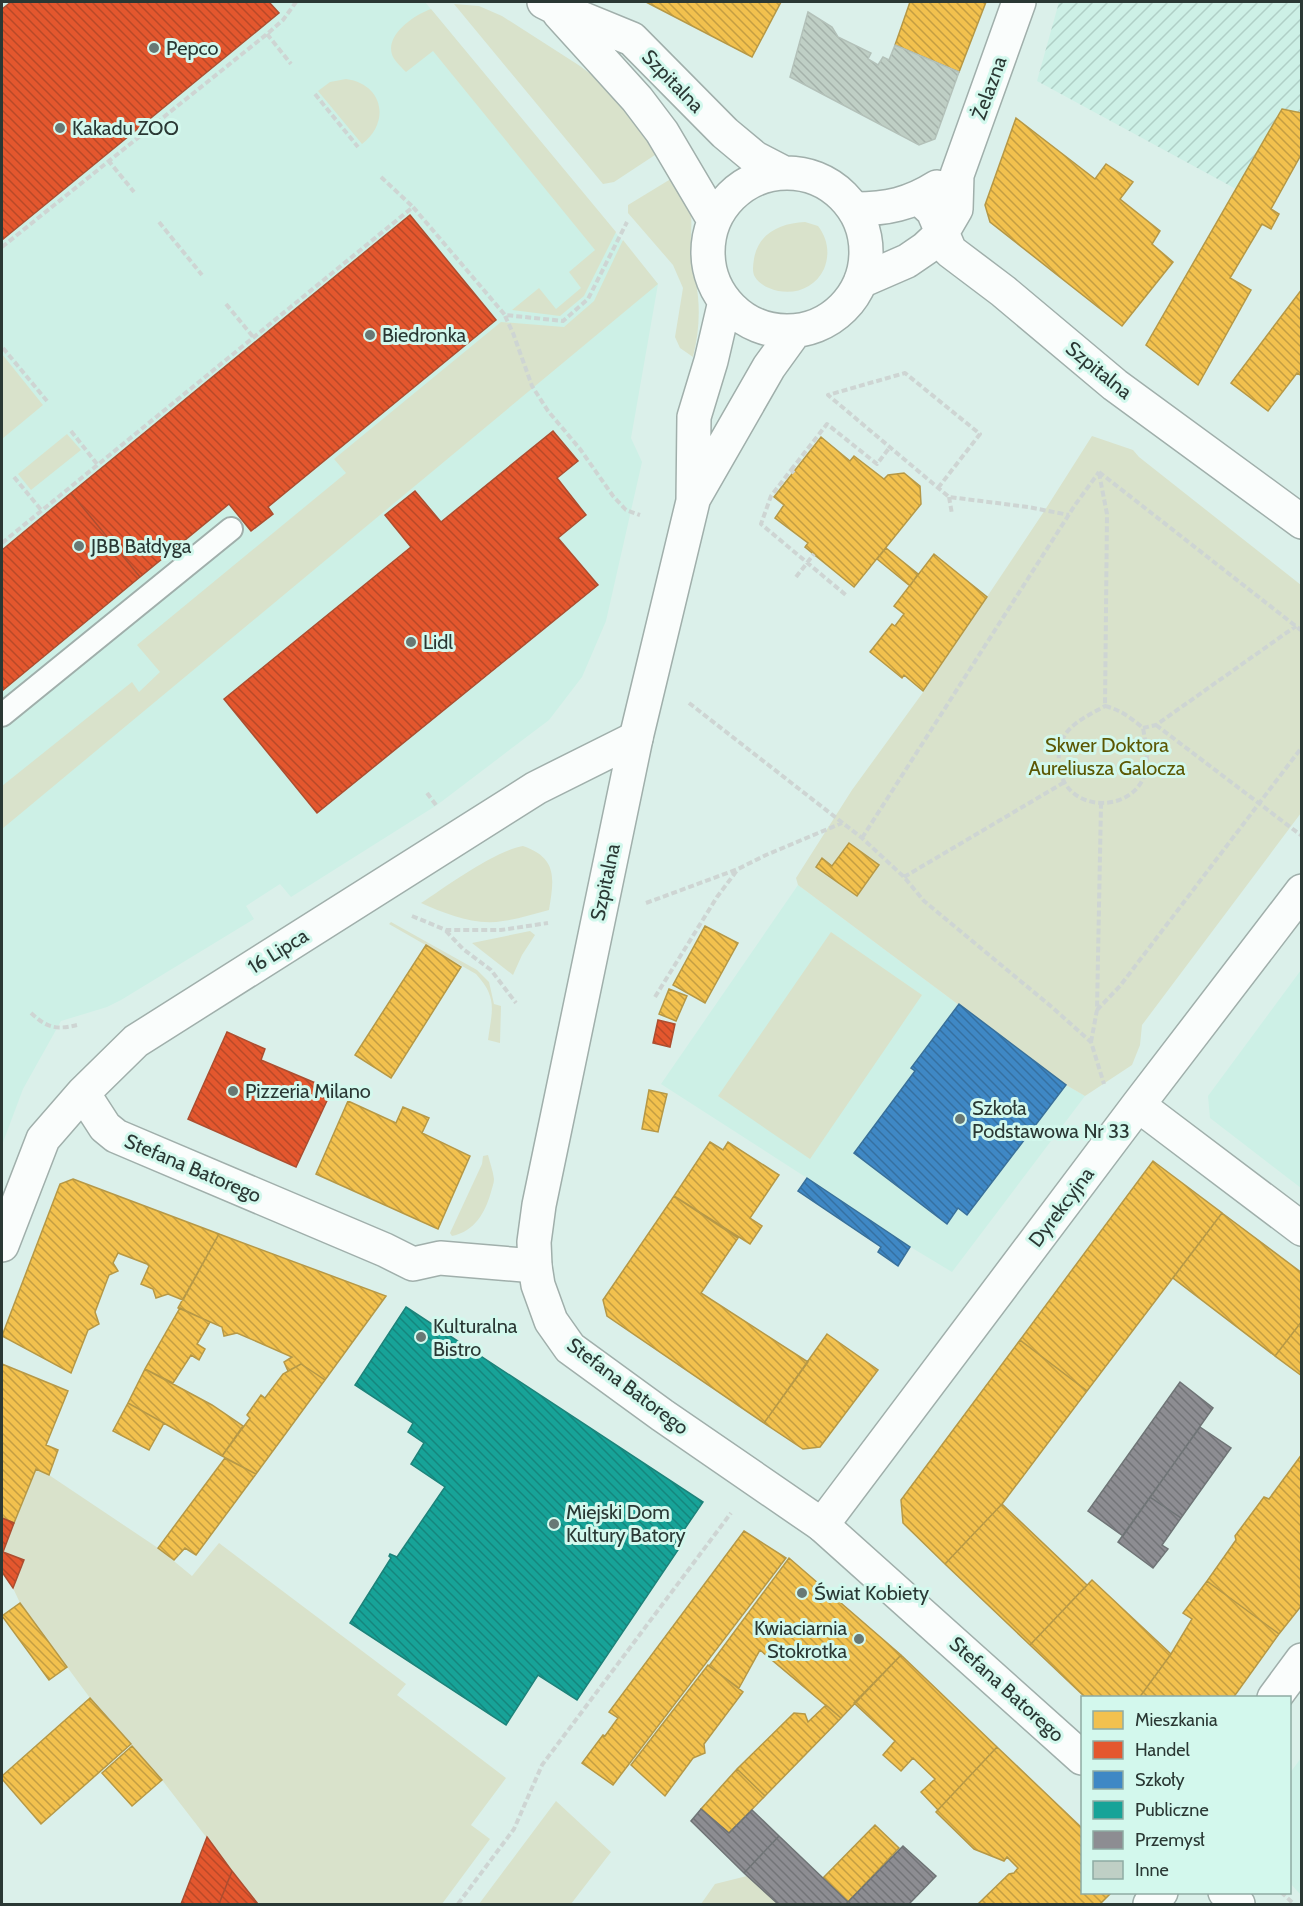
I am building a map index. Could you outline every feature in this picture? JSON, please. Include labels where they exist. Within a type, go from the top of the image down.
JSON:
[{"type":"street","name":"Żelazna","points":[[861,281],[907,261],[926,248],[942,233],[956,209],[957,175],[1019,2]]},
{"type":"street","name":"Szpitalna","points":[[549,4],[632,39],[724,133],[755,159],[782,172]]},
{"type":"street","name":"Szpitalna","points":[[549,4],[637,99],[662,132],[714,220]]},
{"type":"street","points":[[794,172],[818,178],[838,191],[855,209],[861,220],[867,256],[856,292],[835,315],[819,325],[795,331],[776,331],[756,325],[739,315],[725,302],[709,268],[708,244],[714,220],[728,199],[746,183],[764,176],[794,172]]},
{"type":"street","points":[[855,209],[877,209],[919,198],[957,175]]},
{"type":"street","name":"Szpitalna","points":[[919,198],[933,211],[950,251],[1003,291],[1115,385],[1302,522]]},
{"type":"street","name":"Szpitalna","points":[[535,1266],[534,1242],[539,1205],[636,738],[693,501],[694,417],[711,361],[725,302]]},
{"type":"street","name":"Szpitalna","points":[[693,501],[758,385],[795,331]]},
{"type":"street","name":"16 Lipca","points":[[2,1245],[43,1138],[83,1093],[136,1041],[536,788],[636,738]]},
{"type":"street","name":"Dyrekcyjna","points":[[822,1525],[1302,891]]},
{"type":"street","name":"Stefana Batorego","points":[[83,1093],[105,1127],[116,1136],[413,1264],[440,1258],[535,1266],[539,1293],[546,1311],[570,1348],[822,1525],[1081,1756]]},
{"type":"street","points":[[1138,1105],[1302,1229]]},
{"type":"street","points":[[1275,1696],[1302,1660]]},
{"type":"street","points":[[1226,1894],[1238,1905]]},
{"type":"lane","points":[[2,715],[231,529]]},
{"type":"path","points":[[2,247],[267,34],[283,20],[296,2]]},
{"type":"path","points":[[267,34],[291,64]]},
{"type":"path","points":[[315,94],[358,147]]},
{"type":"path","points":[[108,160],[134,192]]},
{"type":"path","points":[[381,177],[414,207],[504,315],[532,386],[548,411],[580,448],[613,496],[626,510],[640,515]]},
{"type":"path","points":[[2,543],[414,207]]},
{"type":"path","points":[[159,222],[202,275]]},
{"type":"path","points":[[504,315],[563,321],[588,299],[627,222]]},
{"type":"path","points":[[226,304],[254,338]]},
{"type":"path","points":[[3,348],[47,401]]},
{"type":"path","points":[[938,488],[980,434],[905,373],[828,395],[938,488],[949,497],[1070,514]]},
{"type":"path","points":[[847,596],[761,524],[771,496],[826,424],[877,464],[890,447]]},
{"type":"path","points":[[71,431],[97,464]]},
{"type":"path","points":[[862,838],[1099,472]]},
{"type":"path","points":[[1099,472],[1302,631]]},
{"type":"path","points":[[1099,472],[1107,514],[1105,706]]},
{"type":"path","points":[[14,477],[42,511]]},
{"type":"path","points":[[949,497],[952,514]]},
{"type":"path","points":[[796,577],[814,554]]},
{"type":"path","points":[[1143,728],[1156,725],[1296,626]]},
{"type":"path","points":[[690,703],[862,838],[904,878],[924,901],[1091,1042]]},
{"type":"path","points":[[1105,706],[1130,717],[1143,728],[1147,763],[1143,779],[1133,793],[1118,801],[1101,804],[1083,800],[1064,783],[1059,771],[1058,752],[1065,734],[1077,723],[1105,706]]},
{"type":"path","points":[[1156,725],[1302,836]]},
{"type":"path","points":[[1098,1010],[1120,986],[1302,747]]},
{"type":"path","points":[[904,878],[1064,783]]},
{"type":"path","points":[[427,793],[437,805]]},
{"type":"path","points":[[1101,804],[1098,1010],[1091,1042],[1102,1084],[1138,1105]]},
{"type":"path","points":[[646,903],[738,869],[842,823]]},
{"type":"path","points":[[655,997],[717,897],[738,869]]},
{"type":"path","points":[[407,914],[446,930],[501,930],[548,923]]},
{"type":"path","points":[[446,930],[463,949],[491,970],[516,1004]]},
{"type":"path","points":[[31,1013],[42,1023],[60,1029],[77,1025]]},
{"type":"path","points":[[458,1905],[514,1829],[542,1765],[733,1510]]},
{"type":"path","points":[[1282,1894],[1294,1905]]},
{"type":"shaded area","points":[[2,2],[425,2],[658,284],[631,438],[642,462],[606,621],[582,677],[549,720],[437,805],[291,897],[280,884],[246,906],[254,919],[121,1000],[107,1007],[61,1021],[23,1089],[2,1145]]},
{"type":"shaded area","points":[[1059,2],[1301,2],[1301,113],[1282,109],[1236,189],[1037,81]]},
{"type":"shaded area","points":[[798,885],[1066,1085],[1085,1096],[952,1272],[889,1234],[661,1084]]},
{"type":"shaded area","points":[[1301,970],[1301,1188],[1210,1118],[1208,1096]]},
{"type":"shaded area","points":[[1301,1758],[1301,1895],[1291,1884],[1291,1772]]},
{"type":"green space","points":[[454,4],[479,6],[502,16],[580,66],[605,85],[630,111],[658,153],[614,182],[603,184]]},
{"type":"green space","points":[[431,9],[616,232],[584,296],[560,316],[512,310],[539,288],[556,309],[581,288],[569,272],[595,250],[433,51],[406,72],[394,59],[391,49],[396,34],[416,16]]},
{"type":"green space","points":[[346,79],[368,88],[379,105],[377,125],[362,144],[318,91],[330,82]]},
{"type":"green space","points":[[674,177],[688,201],[691,213],[691,251],[699,312],[693,357],[680,348],[675,337],[683,288],[673,265],[628,213],[628,205]]},
{"type":"green space","points":[[805,222],[818,226],[826,241],[827,258],[820,276],[801,290],[777,291],[763,285],[756,279],[753,271],[756,250],[760,242],[779,227]]},
{"type":"green space","points":[[623,240],[658,284],[2,829],[2,786],[132,682],[139,692],[160,672],[137,645],[346,473],[334,459],[501,322],[564,327],[594,301]]},
{"type":"green space","points":[[2,354],[43,405],[2,439]]},
{"type":"green space","points":[[67,434],[81,450],[31,490],[18,474]]},
{"type":"green space","name":"Skwer Doktora Aureliusza Galocza","points":[[1092,436],[1133,450],[1301,585],[1301,813],[1142,1025],[1140,1045],[1132,1065],[1085,1096],[1066,1085],[798,885],[796,878],[852,790],[924,691]]},
{"type":"green space","points":[[523,846],[543,857],[548,863],[552,879],[549,910],[509,920],[482,922],[451,915],[421,903],[485,862],[511,849]]},
{"type":"green space","points":[[391,922],[477,970],[489,982],[494,1004],[501,1006],[500,1043],[488,1040],[492,1012],[491,998],[476,974],[389,924]]},
{"type":"green space","points":[[530,931],[535,935],[513,975],[472,943]]},
{"type":"green space","points":[[831,932],[922,995],[810,1159],[718,1096]]},
{"type":"green space","points":[[488,1155],[494,1179],[486,1207],[473,1225],[460,1234],[452,1236],[450,1233],[482,1164],[483,1156]]},
{"type":"green space","points":[[36,1469],[49,1475],[158,1548],[192,1576],[219,1543],[406,1684],[397,1695],[506,1778],[471,1825],[490,1839],[442,1904],[258,1904],[162,1780],[90,1698],[20,1603],[13,1588],[24,1560],[3,1552]]},
{"type":"green space","points":[[556,1801],[611,1852],[571,1904],[479,1904]]},
{"type":"green space","points":[[747,1876],[778,1904],[701,1904],[715,1884]]},
{"type":"building: Mieszkania","points":[[646,2],[781,2],[752,57]]},
{"type":"building: Mieszkania","points":[[910,2],[986,2],[959,72],[895,45]]},
{"type":"building: Mieszkania","points":[[1282,109],[1302,113],[1302,153],[1271,209],[1279,214],[1271,229],[1262,224],[1230,278],[1251,290],[1198,385],[1146,345]]},
{"type":"building: Mieszkania","points":[[1016,118],[1095,179],[1106,164],[1133,182],[1120,199],[1160,231],[1152,244],[1173,262],[1122,326],[990,222],[985,205]]},
{"type":"building: Mieszkania","points":[[1302,289],[1302,376],[1297,373],[1268,411],[1231,383]]},
{"type":"building: Mieszkania","points":[[821,437],[850,461],[854,456],[884,479],[888,475],[904,473],[920,486],[921,504],[854,587],[805,547],[808,543],[775,518],[784,505],[774,497]]},
{"type":"building: Mieszkania","points":[[886,548],[918,574],[910,586],[877,559]]},
{"type":"building: Mieszkania","points":[[934,554],[987,597],[923,691],[904,675],[902,678],[870,652],[892,624],[895,626],[904,614],[894,606]]},
{"type":"building: Mieszkania","points":[[849,843],[879,865],[857,896],[816,867],[822,858],[832,866]]},
{"type":"building: Mieszkania","points":[[705,926],[738,943],[705,1003],[673,985]]},
{"type":"building: Mieszkania","points":[[426,945],[461,967],[391,1078],[355,1055]]},
{"type":"building: Mieszkania","points":[[669,989],[687,996],[676,1021],[659,1014]]},
{"type":"building: Mieszkania","points":[[649,1090],[667,1094],[658,1132],[642,1129]]},
{"type":"building: Mieszkania","points":[[348,1101],[396,1123],[403,1107],[429,1118],[422,1133],[470,1156],[438,1229],[316,1174]]},
{"type":"building: Mieszkania","points":[[710,1142],[723,1150],[728,1142],[779,1175],[750,1218],[762,1226],[750,1244],[674,1196]]},
{"type":"building: Mieszkania","points":[[1153,1161],[1222,1213],[1087,1391],[1020,1340]]},
{"type":"building: Mieszkania","points":[[73,1179],[219,1234],[183,1300],[168,1294],[156,1298],[153,1289],[141,1284],[149,1266],[118,1253],[113,1263],[118,1271],[109,1275],[95,1312],[99,1324],[88,1330],[71,1373],[2,1336],[60,1184]]},
{"type":"building: Mieszkania","points":[[674,1196],[738,1238],[701,1293],[808,1362],[764,1423],[607,1316],[603,1300]]},
{"type":"building: Mieszkania","points":[[1222,1213],[1302,1273],[1302,1321],[1275,1356],[1173,1278]]},
{"type":"building: Mieszkania","points":[[219,1234],[386,1296],[325,1380],[301,1364],[288,1371],[284,1362],[292,1357],[237,1333],[224,1336],[222,1327],[178,1308]]},
{"type":"building: Mieszkania","points":[[180,1308],[210,1322],[197,1344],[205,1349],[199,1360],[191,1355],[173,1383],[145,1369]]},
{"type":"building: Mieszkania","points":[[1302,1321],[1302,1376],[1275,1356]]},
{"type":"building: Mieszkania","points":[[827,1334],[878,1370],[820,1447],[803,1449],[764,1423]]},
{"type":"building: Mieszkania","points":[[1020,1340],[1087,1391],[1002,1504],[945,1564],[903,1523],[901,1500]]},
{"type":"building: Mieszkania","points":[[2,1364],[68,1391],[46,1445],[58,1450],[49,1475],[36,1469],[14,1523],[2,1518]]},
{"type":"building: Mieszkania","points":[[301,1364],[325,1380],[256,1474],[222,1456],[250,1418],[247,1415],[261,1395],[265,1398],[283,1374]]},
{"type":"building: Mieszkania","points":[[145,1369],[212,1405],[243,1426],[222,1456],[128,1403]]},
{"type":"building: Mieszkania","points":[[128,1403],[164,1423],[149,1450],[113,1431]]},
{"type":"building: Mieszkania","points":[[1302,1454],[1302,1605],[1279,1634],[1207,1581],[1236,1540],[1235,1536],[1264,1497],[1269,1499]]},
{"type":"building: Mieszkania","points":[[225,1458],[256,1474],[196,1555],[185,1548],[174,1560],[158,1548]]},
{"type":"building: Mieszkania","points":[[1002,1504],[1087,1585],[1030,1645],[945,1564]]},
{"type":"building: Mieszkania","points":[[744,1531],[786,1558],[613,1785],[582,1763],[618,1718],[609,1712]]},
{"type":"building: Mieszkania","points":[[789,1558],[901,1655],[841,1718],[760,1650],[739,1688],[709,1666]]},
{"type":"building: Mieszkania","points":[[1092,1580],[1171,1654],[1140,1696],[1084,1696],[1030,1645]]},
{"type":"building: Mieszkania","points":[[1207,1581],[1279,1634],[1234,1696],[1140,1696],[1171,1654],[1192,1619],[1183,1613]]},
{"type":"building: Mieszkania","points":[[20,1603],[67,1667],[49,1680],[2,1616]]},
{"type":"building: Mieszkania","points":[[901,1655],[997,1747],[938,1810],[921,1792],[935,1779],[913,1758],[901,1771],[883,1755],[895,1741],[854,1703]]},
{"type":"building: Mieszkania","points":[[708,1665],[743,1692],[704,1744],[705,1753],[693,1758],[665,1796],[631,1765]]},
{"type":"building: Mieszkania","points":[[90,1698],[131,1744],[41,1824],[2,1779],[2,1776]]},
{"type":"building: Mieszkania","points":[[826,1705],[841,1718],[765,1796],[737,1769],[794,1713],[805,1714],[808,1722]]},
{"type":"building: Mieszkania","points":[[132,1746],[162,1780],[132,1806],[102,1773]]},
{"type":"building: Mieszkania","points":[[997,1747],[1081,1827],[1081,1894],[1110,1894],[1100,1904],[978,1904],[1018,1868],[1007,1857],[1004,1861],[974,1849],[936,1812]]},
{"type":"building: Mieszkania","points":[[737,1769],[765,1796],[729,1833],[701,1809]]},
{"type":"building: Mieszkania","points":[[875,1825],[899,1848],[848,1902],[823,1878]]},
{"type":"building: Handel","points":[[11,2],[269,2],[279,13],[2,240],[2,9]]},
{"type":"building: Handel","points":[[410,215],[496,320],[268,507],[273,514],[251,531],[229,504],[140,577],[71,493]]},
{"type":"building: Handel","name":"Lidl","points":[[553,431],[578,461],[557,478],[586,515],[558,538],[598,585],[317,813],[224,699],[411,547],[385,515],[415,491],[441,522]]},
{"type":"building: Handel","points":[[71,493],[140,577],[2,691],[2,550]]},
{"type":"building: Handel","points":[[658,1020],[675,1024],[670,1047],[653,1043]]},
{"type":"building: Handel","points":[[227,1032],[265,1049],[261,1060],[332,1090],[296,1167],[188,1119]]},
{"type":"building: Handel","points":[[2,1518],[14,1523],[3,1552],[24,1560],[13,1588],[2,1572]]},
{"type":"building: Handel","points":[[207,1837],[232,1871],[219,1904],[181,1904]]},
{"type":"building: Handel","points":[[232,1871],[258,1904],[219,1904]]},
{"type":"building: Szkoły","name":"Szkoła Podstawowa Nr 33","points":[[959,1004],[1066,1085],[967,1215],[958,1208],[947,1224],[854,1153],[915,1071],[911,1068]]},
{"type":"building: Szkoły","points":[[807,1178],[910,1247],[898,1266],[878,1252],[881,1247],[798,1191]]},
{"type":"building: Publiczne","name":"Miejski Dom Kultury Batory","points":[[406,1307],[703,1502],[673,1546],[678,1550],[577,1700],[538,1675],[506,1725],[350,1623],[391,1558],[390,1554],[397,1557],[445,1487],[411,1464],[424,1443],[408,1432],[413,1423],[355,1385]]},
{"type":"building: Przemysł","points":[[1180,1382],[1213,1408],[1123,1536],[1088,1511]]},
{"type":"building: Przemysł","points":[[1200,1427],[1231,1448],[1181,1518],[1150,1497]]},
{"type":"building: Przemysł","points":[[1150,1497],[1181,1518],[1162,1545],[1168,1549],[1153,1568],[1118,1542]]},
{"type":"building: Przemysł","points":[[701,1809],[729,1833],[752,1810],[779,1836],[744,1873],[691,1821]]},
{"type":"building: Przemysł","points":[[779,1836],[848,1902],[846,1904],[778,1904],[744,1873]]},
{"type":"building: Przemysł","points":[[903,1846],[936,1876],[909,1904],[846,1904]]},
{"type":"building: Inne","points":[[808,12],[832,27],[838,37],[871,53],[868,59],[878,65],[883,57],[889,60],[895,45],[959,72],[935,139],[919,145],[790,77]]},
{"type":"place","name":"Pepco","points":[[154,48]]},
{"type":"place","name":"Kakadu ZOO","points":[[60,128]]},
{"type":"place","name":"Biedronka","points":[[370,335]]},
{"type":"place","name":"JBB Bałdyga","points":[[79,546]]},
{"type":"place","name":"Lidl","points":[[411,642]]},
{"type":"place","name":"Pizzeria Milano","points":[[233,1091]]},
{"type":"place","name":"Szkoła Podstawowa Nr 33","points":[[960,1119]]},
{"type":"place","name":"Kulturalna Bistro","points":[[421,1337]]},
{"type":"place","name":"Miejski Dom Kultury Batory","points":[[554,1524]]},
{"type":"place","name":"Świat Kobiety","points":[[802,1593]]},
{"type":"place","name":"Kwiaciarnia Stokrotka","points":[[859,1639]]}]
